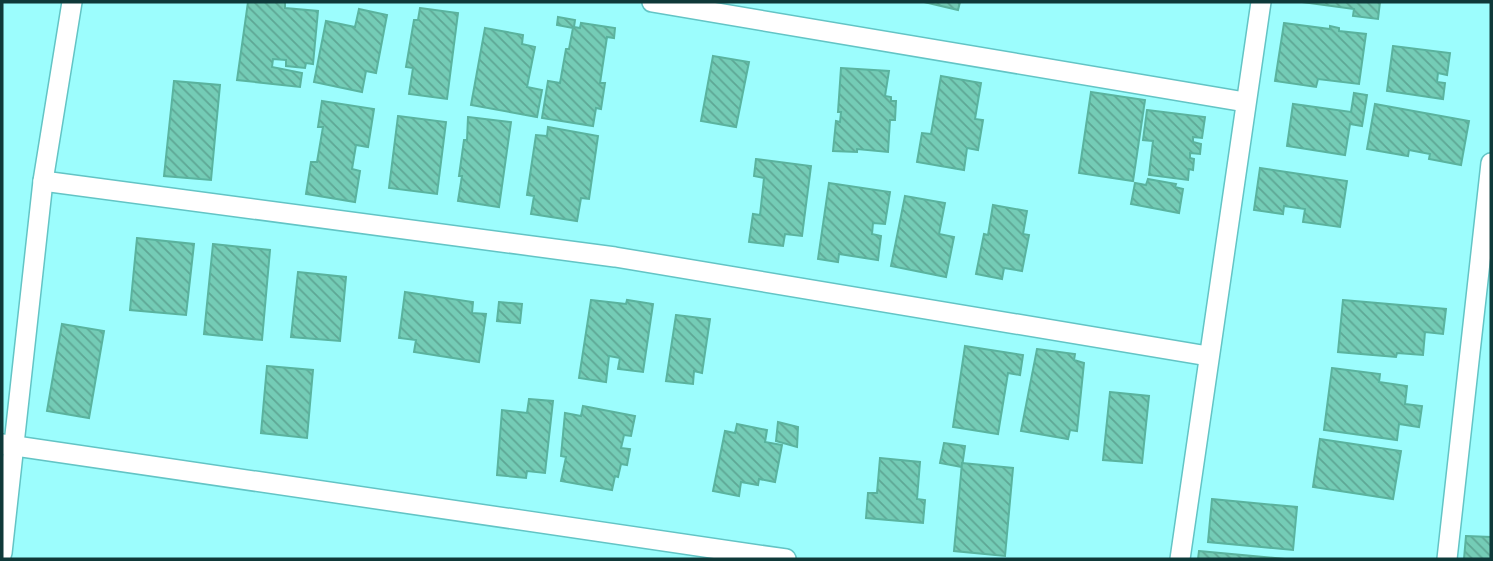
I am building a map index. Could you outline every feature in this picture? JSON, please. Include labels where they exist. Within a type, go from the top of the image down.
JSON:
[{"type":"street","points":[[2,553],[8,445],[43,181],[72,2]]},
{"type":"street","points":[[652,2],[1245,102]]},
{"type":"street","points":[[1180,559],[1261,2]]},
{"type":"street","points":[[1447,559],[1491,163]]},
{"type":"street","points":[[43,181],[615,257],[1208,356]]},
{"type":"street","points":[[8,445],[786,559]]},
{"type":"building","points":[[248,2],[285,2],[285,8],[318,11],[313,64],[306,63],[305,68],[286,66],[286,60],[273,59],[272,67],[302,73],[300,87],[237,80]]},
{"type":"building","points":[[924,2],[960,2],[958,10]]},
{"type":"building","points":[[1302,2],[1380,2],[1378,19],[1353,16],[1354,9]]},
{"type":"building","points":[[420,8],[458,13],[447,99],[409,94],[413,68],[406,67],[414,20],[418,20]]},
{"type":"building","points":[[359,9],[387,15],[376,73],[366,71],[362,92],[314,82],[326,21],[355,27]]},
{"type":"building","points":[[558,17],[575,20],[574,27],[580,28],[581,23],[615,28],[614,38],[607,37],[600,83],[605,83],[601,109],[596,108],[593,126],[542,118],[548,81],[560,83],[573,28],[557,25]]},
{"type":"building","points":[[1284,23],[1330,29],[1330,26],[1339,28],[1339,31],[1366,34],[1359,84],[1318,79],[1316,87],[1275,81]]},
{"type":"building","points":[[485,28],[523,35],[522,44],[535,47],[527,87],[542,90],[537,117],[471,105]]},
{"type":"building","points":[[1393,46],[1450,53],[1447,75],[1438,73],[1437,82],[1445,83],[1443,99],[1387,91]]},
{"type":"building","points":[[713,56],[749,62],[736,127],[701,121]]},
{"type":"building","points":[[841,68],[889,71],[885,96],[896,101],[895,120],[890,120],[888,152],[857,149],[857,152],[833,151],[836,121],[840,122],[841,112],[838,112]]},
{"type":"building","points":[[941,76],[981,83],[975,119],[983,120],[978,150],[967,148],[964,170],[917,162],[922,133],[931,134]]},
{"type":"building","points":[[174,81],[220,85],[211,180],[164,176]]},
{"type":"building","points":[[1091,92],[1145,100],[1133,181],[1079,173]]},
{"type":"building","points":[[1354,93],[1367,95],[1362,126],[1350,124],[1345,155],[1287,146],[1293,104],[1351,112]]},
{"type":"building","points":[[322,101],[374,109],[368,147],[356,145],[352,169],[360,171],[355,202],[306,194],[311,162],[317,162],[323,127],[318,127]]},
{"type":"building","points":[[1375,104],[1469,121],[1461,165],[1429,159],[1430,154],[1409,150],[1408,156],[1367,149]]},
{"type":"building","points":[[1147,110],[1205,117],[1202,138],[1193,137],[1193,142],[1201,144],[1200,154],[1190,153],[1190,158],[1194,159],[1188,180],[1149,175],[1153,141],[1143,140]]},
{"type":"building","points":[[398,116],[446,122],[437,194],[389,188]]},
{"type":"building","points":[[468,117],[511,122],[499,207],[458,201]]},
{"type":"building","points":[[548,127],[598,136],[589,199],[581,198],[577,221],[531,214],[534,196],[527,195],[536,135],[547,136]]},
{"type":"building","points":[[756,159],[811,166],[802,236],[785,234],[783,246],[749,242],[753,214],[760,215],[764,178],[754,176]]},
{"type":"building","points":[[1260,168],[1347,181],[1340,227],[1303,222],[1305,209],[1284,206],[1283,214],[1254,210]]},
{"type":"building","points":[[1148,179],[1176,184],[1175,187],[1183,189],[1179,213],[1131,204],[1135,183],[1146,185]]},
{"type":"building","points":[[829,183],[890,192],[885,224],[873,223],[872,234],[881,236],[878,260],[839,254],[838,262],[818,259]]},
{"type":"building","points":[[905,196],[945,203],[939,234],[954,237],[946,277],[891,266]]},
{"type":"building","points":[[993,205],[1027,211],[1023,234],[1029,235],[1022,271],[1004,268],[1002,279],[976,274],[984,234],[988,235]]},
{"type":"building","points":[[137,238],[194,244],[186,315],[130,310]]},
{"type":"building","points":[[213,244],[270,250],[262,340],[204,334]]},
{"type":"building","points":[[298,272],[346,277],[340,341],[291,337]]},
{"type":"building","points":[[405,292],[473,302],[472,313],[486,314],[479,362],[414,352],[416,340],[399,338]]},
{"type":"building","points":[[591,300],[626,304],[627,300],[653,304],[643,372],[618,369],[620,358],[609,356],[606,382],[579,378]]},
{"type":"building","points":[[1343,300],[1446,309],[1443,334],[1425,332],[1423,355],[1397,353],[1396,357],[1338,352]]},
{"type":"building","points":[[499,302],[522,304],[520,323],[497,321]]},
{"type":"building","points":[[676,315],[710,319],[702,373],[694,371],[693,384],[666,381]]},
{"type":"building","points":[[62,324],[104,331],[89,418],[47,411]]},
{"type":"building","points":[[965,346],[1023,355],[1020,375],[1008,373],[998,434],[953,427]]},
{"type":"building","points":[[1037,349],[1075,354],[1074,360],[1084,363],[1077,431],[1070,430],[1068,439],[1021,431]]},
{"type":"building","points":[[267,366],[313,370],[307,438],[261,433]]},
{"type":"building","points":[[1332,368],[1380,374],[1379,382],[1407,386],[1405,404],[1422,406],[1419,427],[1399,424],[1397,440],[1324,430]]},
{"type":"building","points":[[1110,392],[1149,396],[1142,463],[1103,460]]},
{"type":"building","points":[[529,399],[553,401],[545,473],[527,471],[526,478],[497,475],[502,410],[527,413]]},
{"type":"building","points":[[583,406],[635,416],[631,436],[624,435],[621,448],[630,449],[627,465],[621,464],[612,490],[561,481],[566,457],[561,456],[565,413],[581,416]]},
{"type":"building","points":[[778,422],[798,427],[797,447],[776,441]]},
{"type":"building","points":[[737,424],[767,430],[765,442],[782,445],[775,482],[759,479],[758,485],[741,482],[739,496],[713,491],[725,431],[735,433]]},
{"type":"building","points":[[1320,439],[1401,451],[1393,499],[1313,487]]},
{"type":"building","points":[[944,443],[965,446],[962,467],[940,463]]},
{"type":"building","points":[[880,458],[920,462],[917,499],[925,500],[923,523],[866,518],[868,493],[877,493]]},
{"type":"building","points":[[962,463],[1013,468],[1005,556],[954,551]]},
{"type":"building","points":[[1212,499],[1297,507],[1293,550],[1208,542]]},
{"type":"building","points":[[1466,536],[1491,537],[1491,559],[1464,559]]},
{"type":"building","points":[[1199,551],[1285,559],[1198,559]]}]
